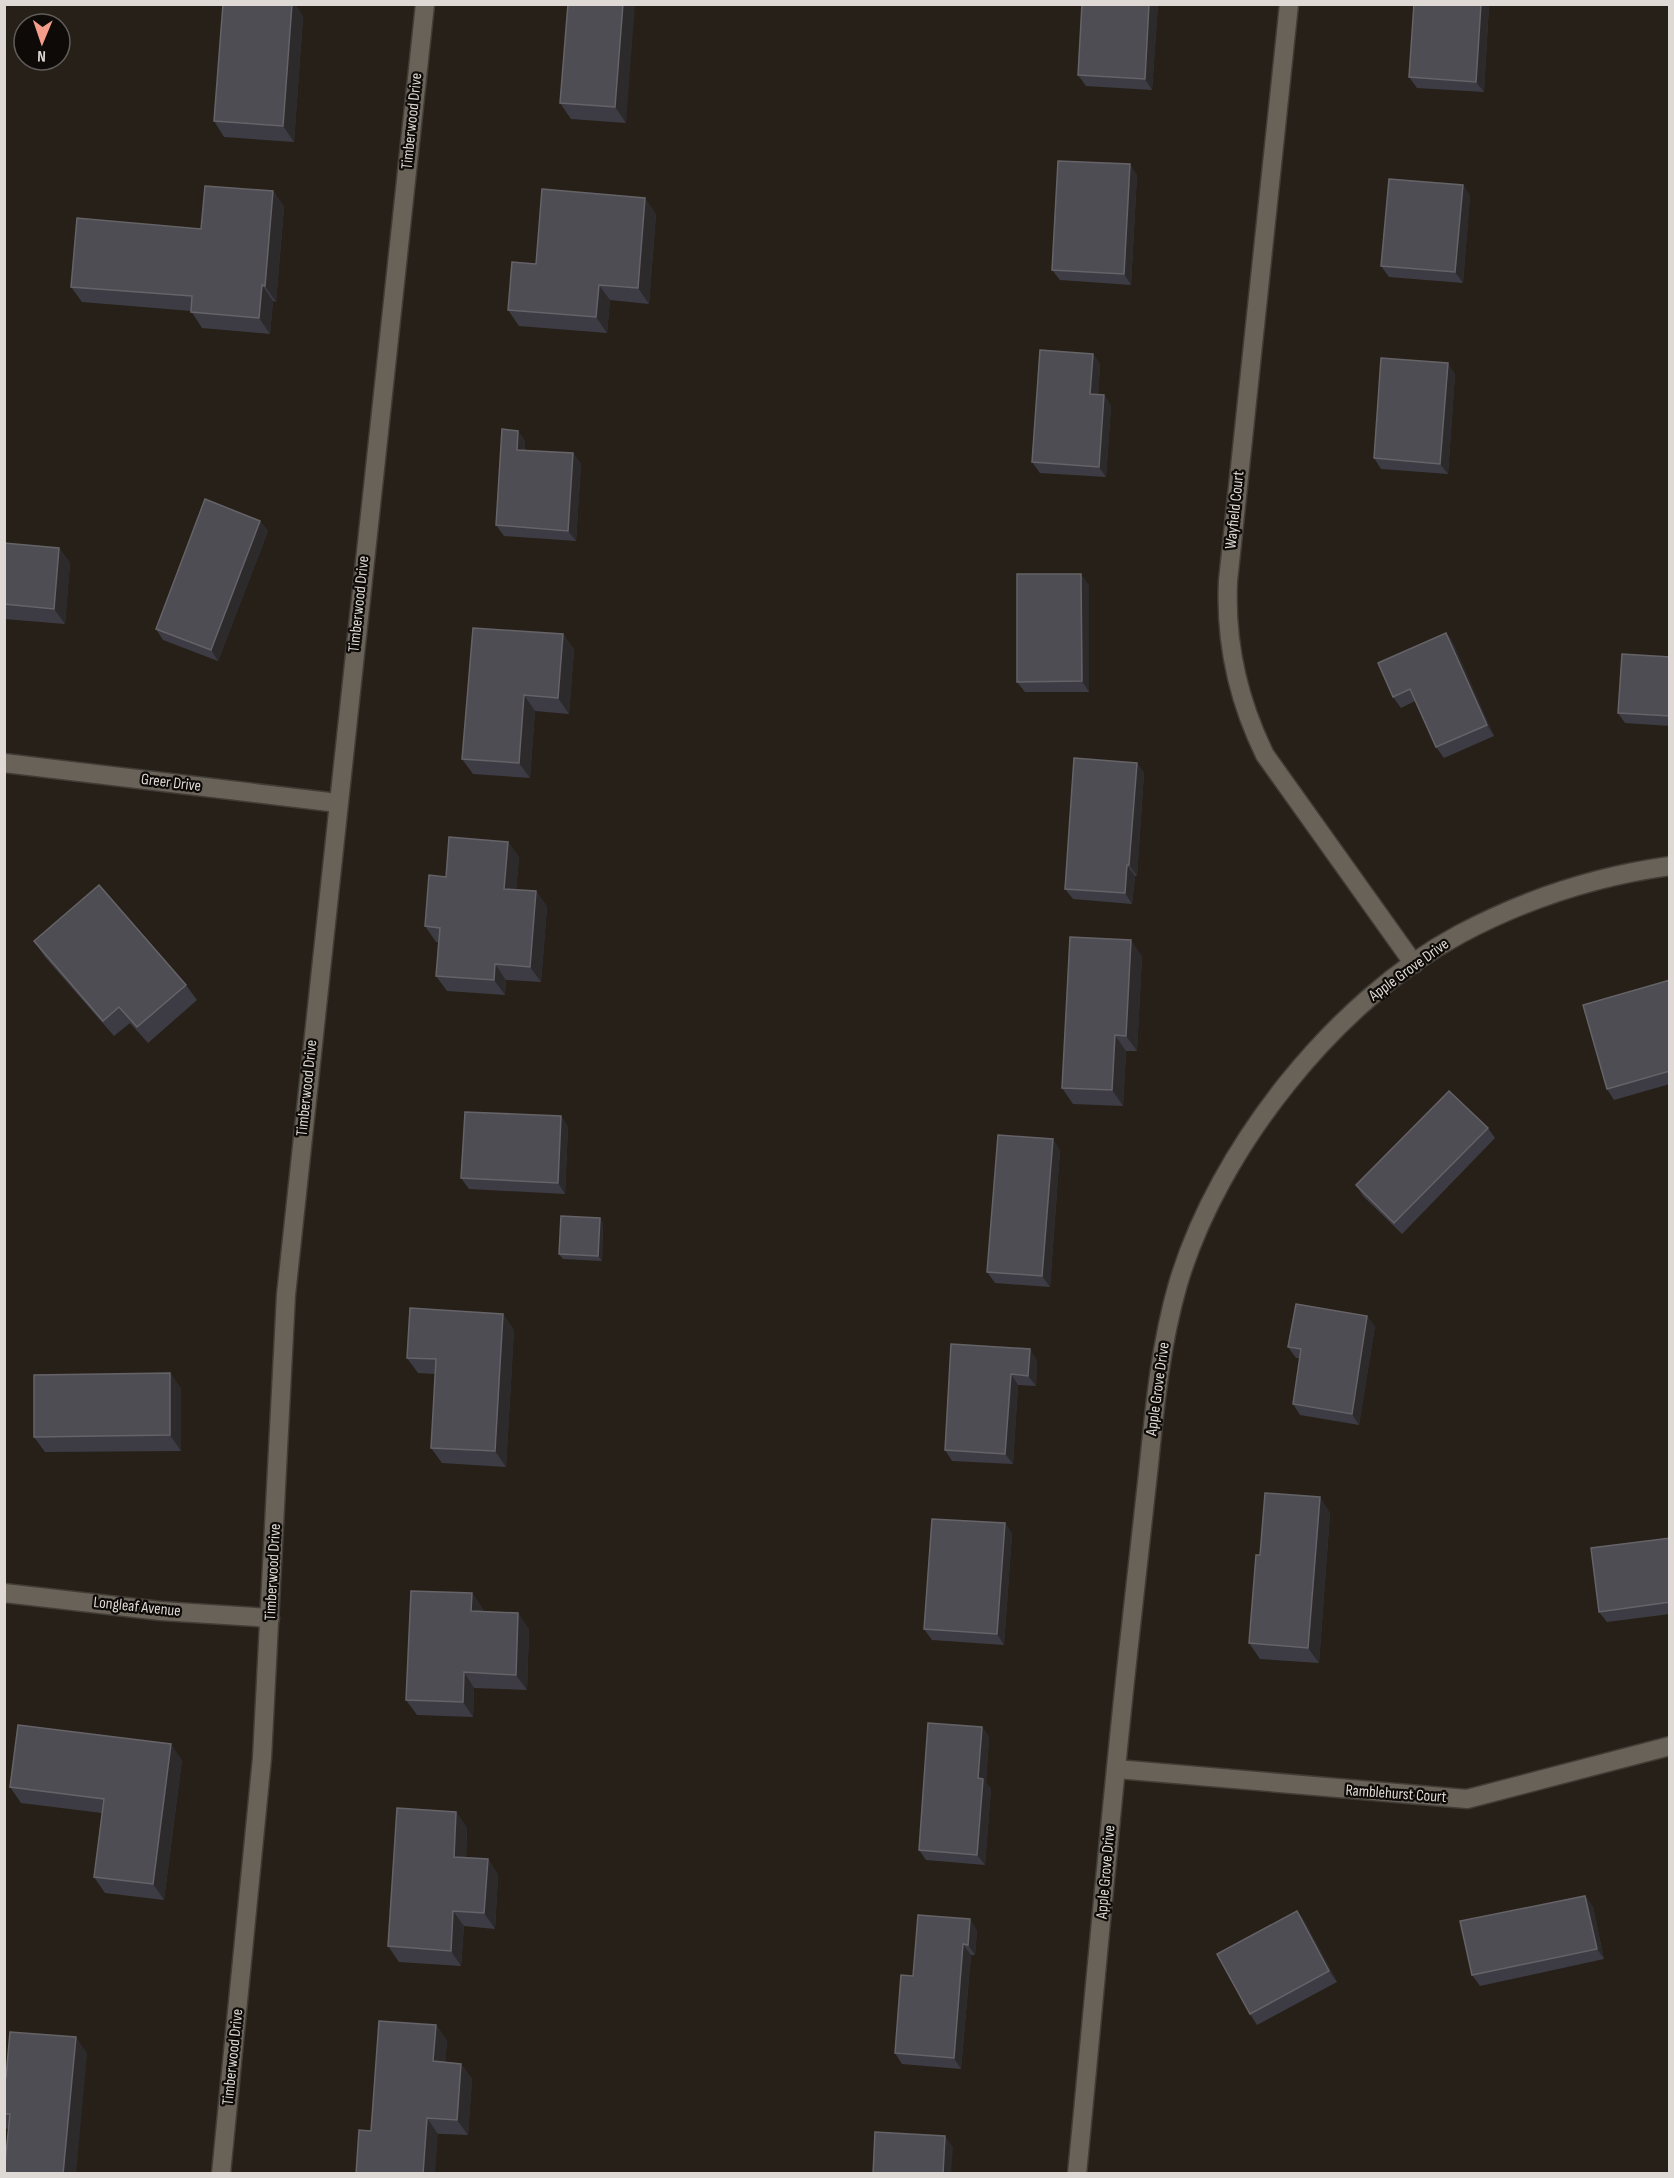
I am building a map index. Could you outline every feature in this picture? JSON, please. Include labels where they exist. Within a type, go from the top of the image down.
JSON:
[{"type":"street","name":"Timberwood Drive","points":[[221,2174],[262,1758],[286,1295],[425,4]]},
{"type":"street","name":"Wayfield Court","points":[[1289,4],[1228,581],[1227,609],[1233,666],[1251,726],[1265,754],[1414,964]]},
{"type":"street","name":"Greer Drive","points":[[4,763],[338,803]]},
{"type":"street","name":"Apple Grove Drive","points":[[1077,2174],[1116,1769],[1160,1360],[1179,1283],[1192,1245],[1220,1185],[1246,1140],[1276,1096],[1317,1047],[1355,1010],[1414,964],[1456,936],[1503,912],[1562,889],[1632,871],[1670,866]]},
{"type":"street","name":"Longleaf Avenue","points":[[4,1593],[161,1611],[270,1618]]},
{"type":"street","name":"Ramblehurst Court","points":[[1116,1769],[1467,1799],[1670,1746]]},
{"type":"building","points":[[223,4],[292,4],[283,126],[214,121]]},
{"type":"building","points":[[568,4],[623,4],[615,107],[560,103]]},
{"type":"building","points":[[1082,4],[1149,4],[1145,79],[1078,75]]},
{"type":"building","points":[[1414,4],[1481,4],[1476,82],[1409,77]]},
{"type":"building","points":[[1058,161],[1130,164],[1124,274],[1052,270]]},
{"type":"building","points":[[1389,179],[1463,185],[1455,272],[1381,266]]},
{"type":"building","points":[[205,186],[273,191],[265,286],[262,285],[259,318],[191,312],[192,296],[71,287],[77,218],[201,229]]},
{"type":"building","points":[[542,189],[645,198],[638,288],[599,285],[596,317],[508,310],[512,262],[536,264]]},
{"type":"building","points":[[1040,350],[1093,354],[1090,394],[1104,395],[1099,467],[1032,462]]},
{"type":"building","points":[[1381,358],[1448,363],[1440,464],[1374,458]]},
{"type":"building","points":[[502,429],[518,431],[517,450],[573,453],[568,531],[496,525]]},
{"type":"building","points":[[205,499],[260,521],[211,650],[156,629]]},
{"type":"building","points":[[4,543],[59,548],[54,609],[4,604]]},
{"type":"building","points":[[1017,574],[1081,574],[1082,681],[1017,682]]},
{"type":"building","points":[[473,628],[563,634],[558,698],[524,695],[519,763],[462,759]]},
{"type":"building","points":[[1446,633],[1487,725],[1436,747],[1410,689],[1393,697],[1378,663]]},
{"type":"building","points":[[1622,654],[1670,657],[1670,716],[1618,713]]},
{"type":"building","points":[[1074,758],[1137,763],[1125,893],[1065,889]]},
{"type":"building","points":[[449,837],[508,842],[504,889],[536,891],[530,967],[495,964],[494,980],[436,976],[440,928],[425,926],[429,875],[446,877]]},
{"type":"building","points":[[99,885],[186,985],[137,1027],[119,1007],[103,1021],[34,941]]},
{"type":"building","points":[[1070,937],[1131,940],[1126,1036],[1115,1035],[1112,1090],[1062,1088]]},
{"type":"building","points":[[1670,980],[1670,1071],[1607,1089],[1583,1005]]},
{"type":"building","points":[[1449,1091],[1488,1128],[1394,1223],[1356,1185]]},
{"type":"building","points":[[465,1112],[561,1116],[558,1183],[461,1178]]},
{"type":"building","points":[[998,1135],[1053,1139],[1042,1276],[987,1272]]},
{"type":"building","points":[[561,1216],[600,1218],[598,1256],[559,1254]]},
{"type":"building","points":[[1296,1304],[1367,1316],[1352,1414],[1293,1404],[1301,1349],[1288,1347]]},
{"type":"building","points":[[410,1308],[503,1314],[495,1451],[431,1448],[436,1359],[407,1358]]},
{"type":"building","points":[[951,1344],[1030,1349],[1028,1376],[1011,1374],[1005,1454],[945,1450]]},
{"type":"building","points":[[170,1373],[170,1435],[34,1437],[34,1375]]},
{"type":"building","points":[[1265,1493],[1320,1497],[1308,1648],[1249,1643],[1256,1555],[1260,1555]]},
{"type":"building","points":[[932,1519],[1005,1523],[997,1634],[924,1629]]},
{"type":"building","points":[[1670,1538],[1670,1602],[1599,1612],[1591,1548]]},
{"type":"building","points":[[411,1591],[472,1593],[471,1611],[518,1613],[516,1675],[464,1672],[463,1702],[406,1700]]},
{"type":"building","points":[[928,1723],[982,1727],[978,1778],[983,1779],[977,1855],[919,1850]]},
{"type":"building","points":[[18,1725],[171,1744],[153,1884],[94,1877],[104,1799],[10,1787]]},
{"type":"building","points":[[397,1808],[456,1812],[454,1857],[488,1859],[484,1913],[453,1911],[451,1951],[388,1946]]},
{"type":"building","points":[[1585,1896],[1597,1949],[1472,1975],[1460,1921]]},
{"type":"building","points":[[1297,1911],[1329,1971],[1250,2014],[1217,1954]]},
{"type":"building","points":[[918,1915],[970,1919],[968,1945],[963,1944],[954,2058],[895,2053],[901,1975],[913,1976]]},
{"type":"building","points":[[379,2021],[436,2025],[433,2061],[461,2064],[457,2120],[427,2118],[423,2174],[356,2174],[359,2130],[371,2131]]},
{"type":"building","points":[[10,2032],[76,2037],[63,2174],[4,2174],[10,2114],[4,2114],[4,2077],[6,2077]]},
{"type":"building","points":[[875,2132],[945,2136],[943,2174],[873,2174]]}]
